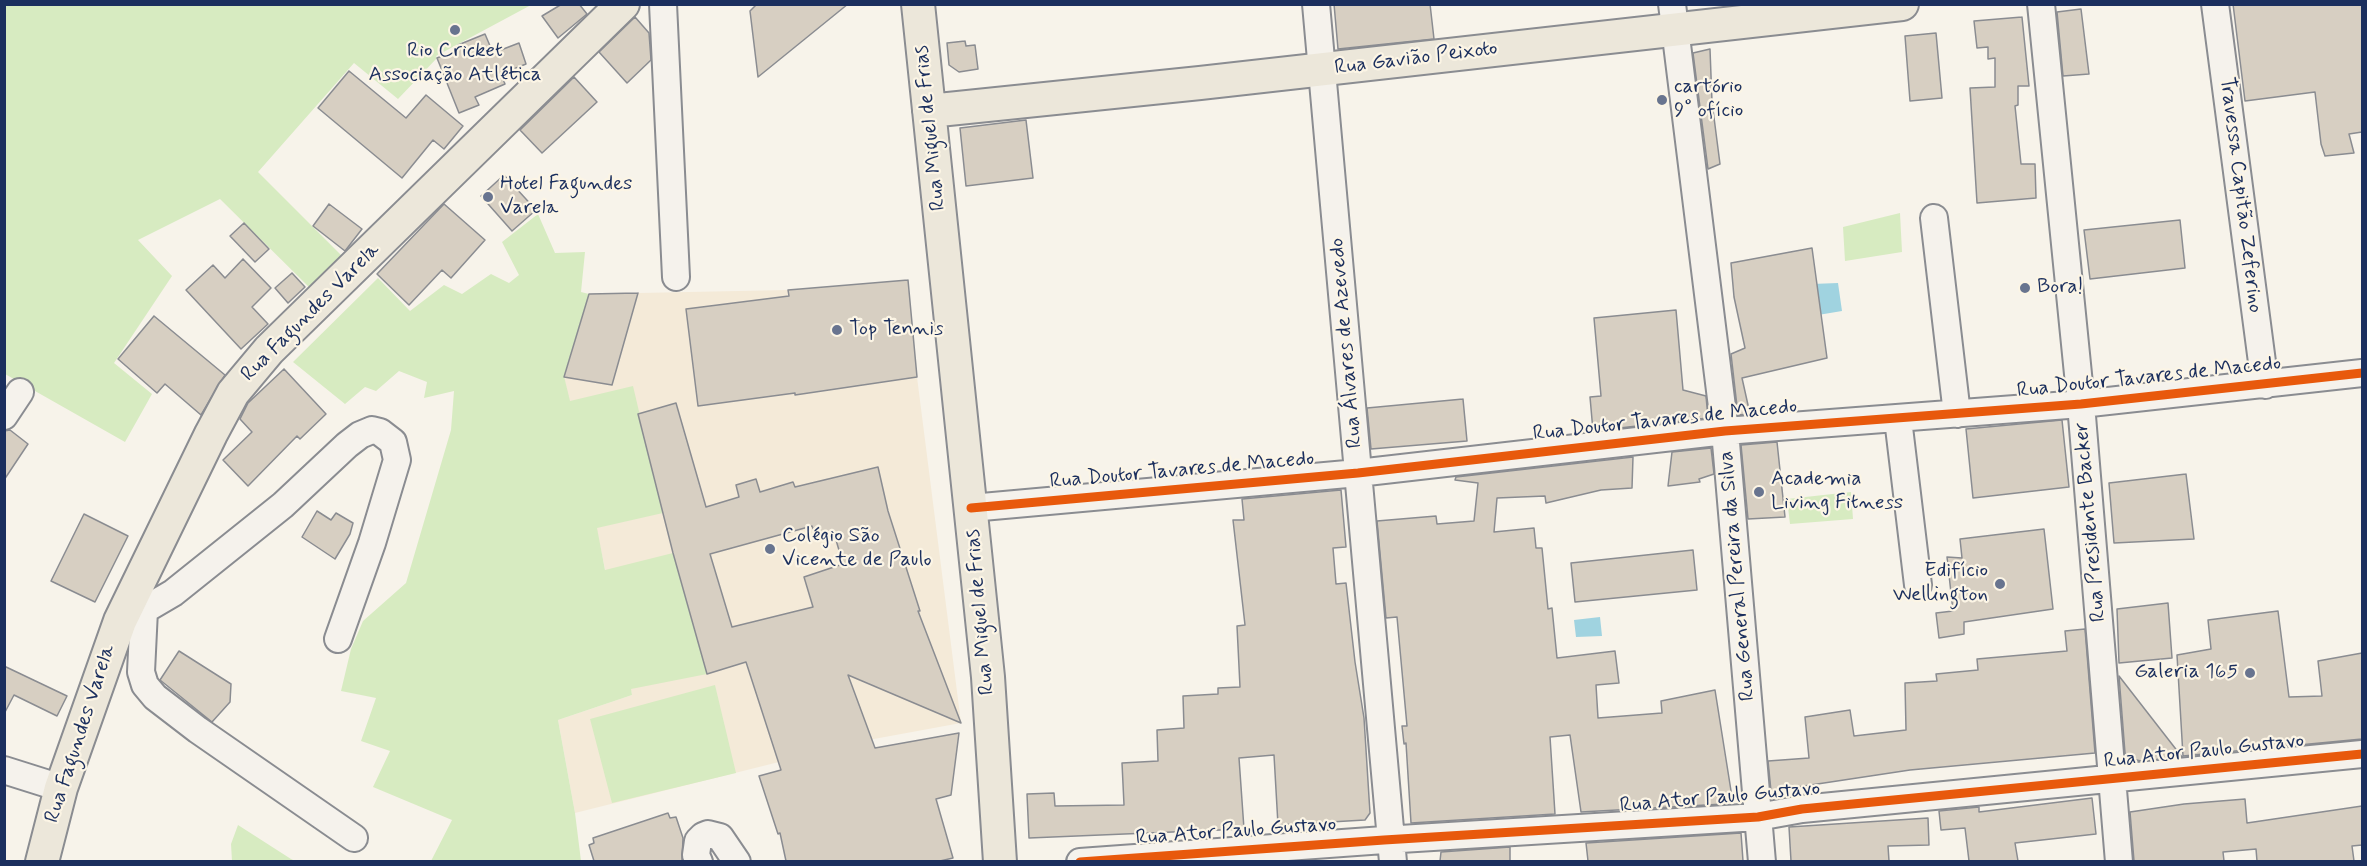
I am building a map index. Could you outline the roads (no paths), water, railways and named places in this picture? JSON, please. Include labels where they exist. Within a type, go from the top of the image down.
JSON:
[{"type":"main road","name":"Rua Fagundes Varela","points":[[42,861],[61,788],[114,636],[136,607],[223,410],[248,374],[623,4]]},
{"type":"main road","name":"Rua Miguel de Frias","points":[[918,4],[988,677],[1000,861]]},
{"type":"main road","name":"Rua Gavião Peixoto","points":[[929,111],[1322,69],[1673,16],[1902,4]]},
{"type":"street","points":[[663,4],[676,277]]},
{"type":"street","name":"Rua Álvares de Azevedo","points":[[1316,4],[1392,850]]},
{"type":"street","name":"Rua Presidente Backer","points":[[2041,4],[2081,404],[2119,861]]},
{"type":"street","name":"Travessa Capitão Zeferino","points":[[2215,4],[2265,385]]},
{"type":"street","name":"Rua General Pereira da Silva","points":[[1673,16],[1725,431],[1762,861]]},
{"type":"street","points":[[1934,218],[1957,414]]},
{"type":"street","name":"Rua Doutor Tavares de Macedo","points":[[971,508],[1358,473],[1725,431],[2081,404],[2362,373]]},
{"type":"street","points":[[4,416],[20,392]]},
{"type":"street","points":[[1898,419],[1918,585]]},
{"type":"street","points":[[338,639],[372,543],[396,460],[393,442],[380,432],[372,430],[360,435],[347,445],[283,506],[193,579],[136,607],[141,672],[145,685],[155,697],[198,730],[354,838]]},
{"type":"street","name":"Rua Ator Paulo Gustavo","points":[[1080,861],[1392,850],[1758,817],[1802,809],[2362,754]]},
{"type":"street","points":[[4,770],[61,788]]},
{"type":"street","points":[[699,861],[696,855],[698,841],[703,836],[714,834],[724,842],[737,861]]},
{"type":"water","points":[[1838,283],[1842,311],[1818,315],[1812,284]]},
{"type":"water","points":[[1600,617],[1602,636],[1576,637],[1574,620]]},
{"type":"place","name":"Rio Cricket Associação Atlética","points":[[455,30]]},
{"type":"place","name":"cartório 9° ofício","points":[[1662,100]]},
{"type":"place","name":"Hotel Fagundes Varela","points":[[488,197]]},
{"type":"place","name":"Bora!","points":[[2025,288]]},
{"type":"place","name":"Top Tennis","points":[[837,330]]},
{"type":"place","name":"Academia Living Fitness","points":[[1759,492]]},
{"type":"place","name":"Colégio São Vicente de Paulo","points":[[770,549]]},
{"type":"place","name":"Edifício Wellington","points":[[2000,584]]},
{"type":"place","name":"Galeria 165","points":[[2250,673]]}]
